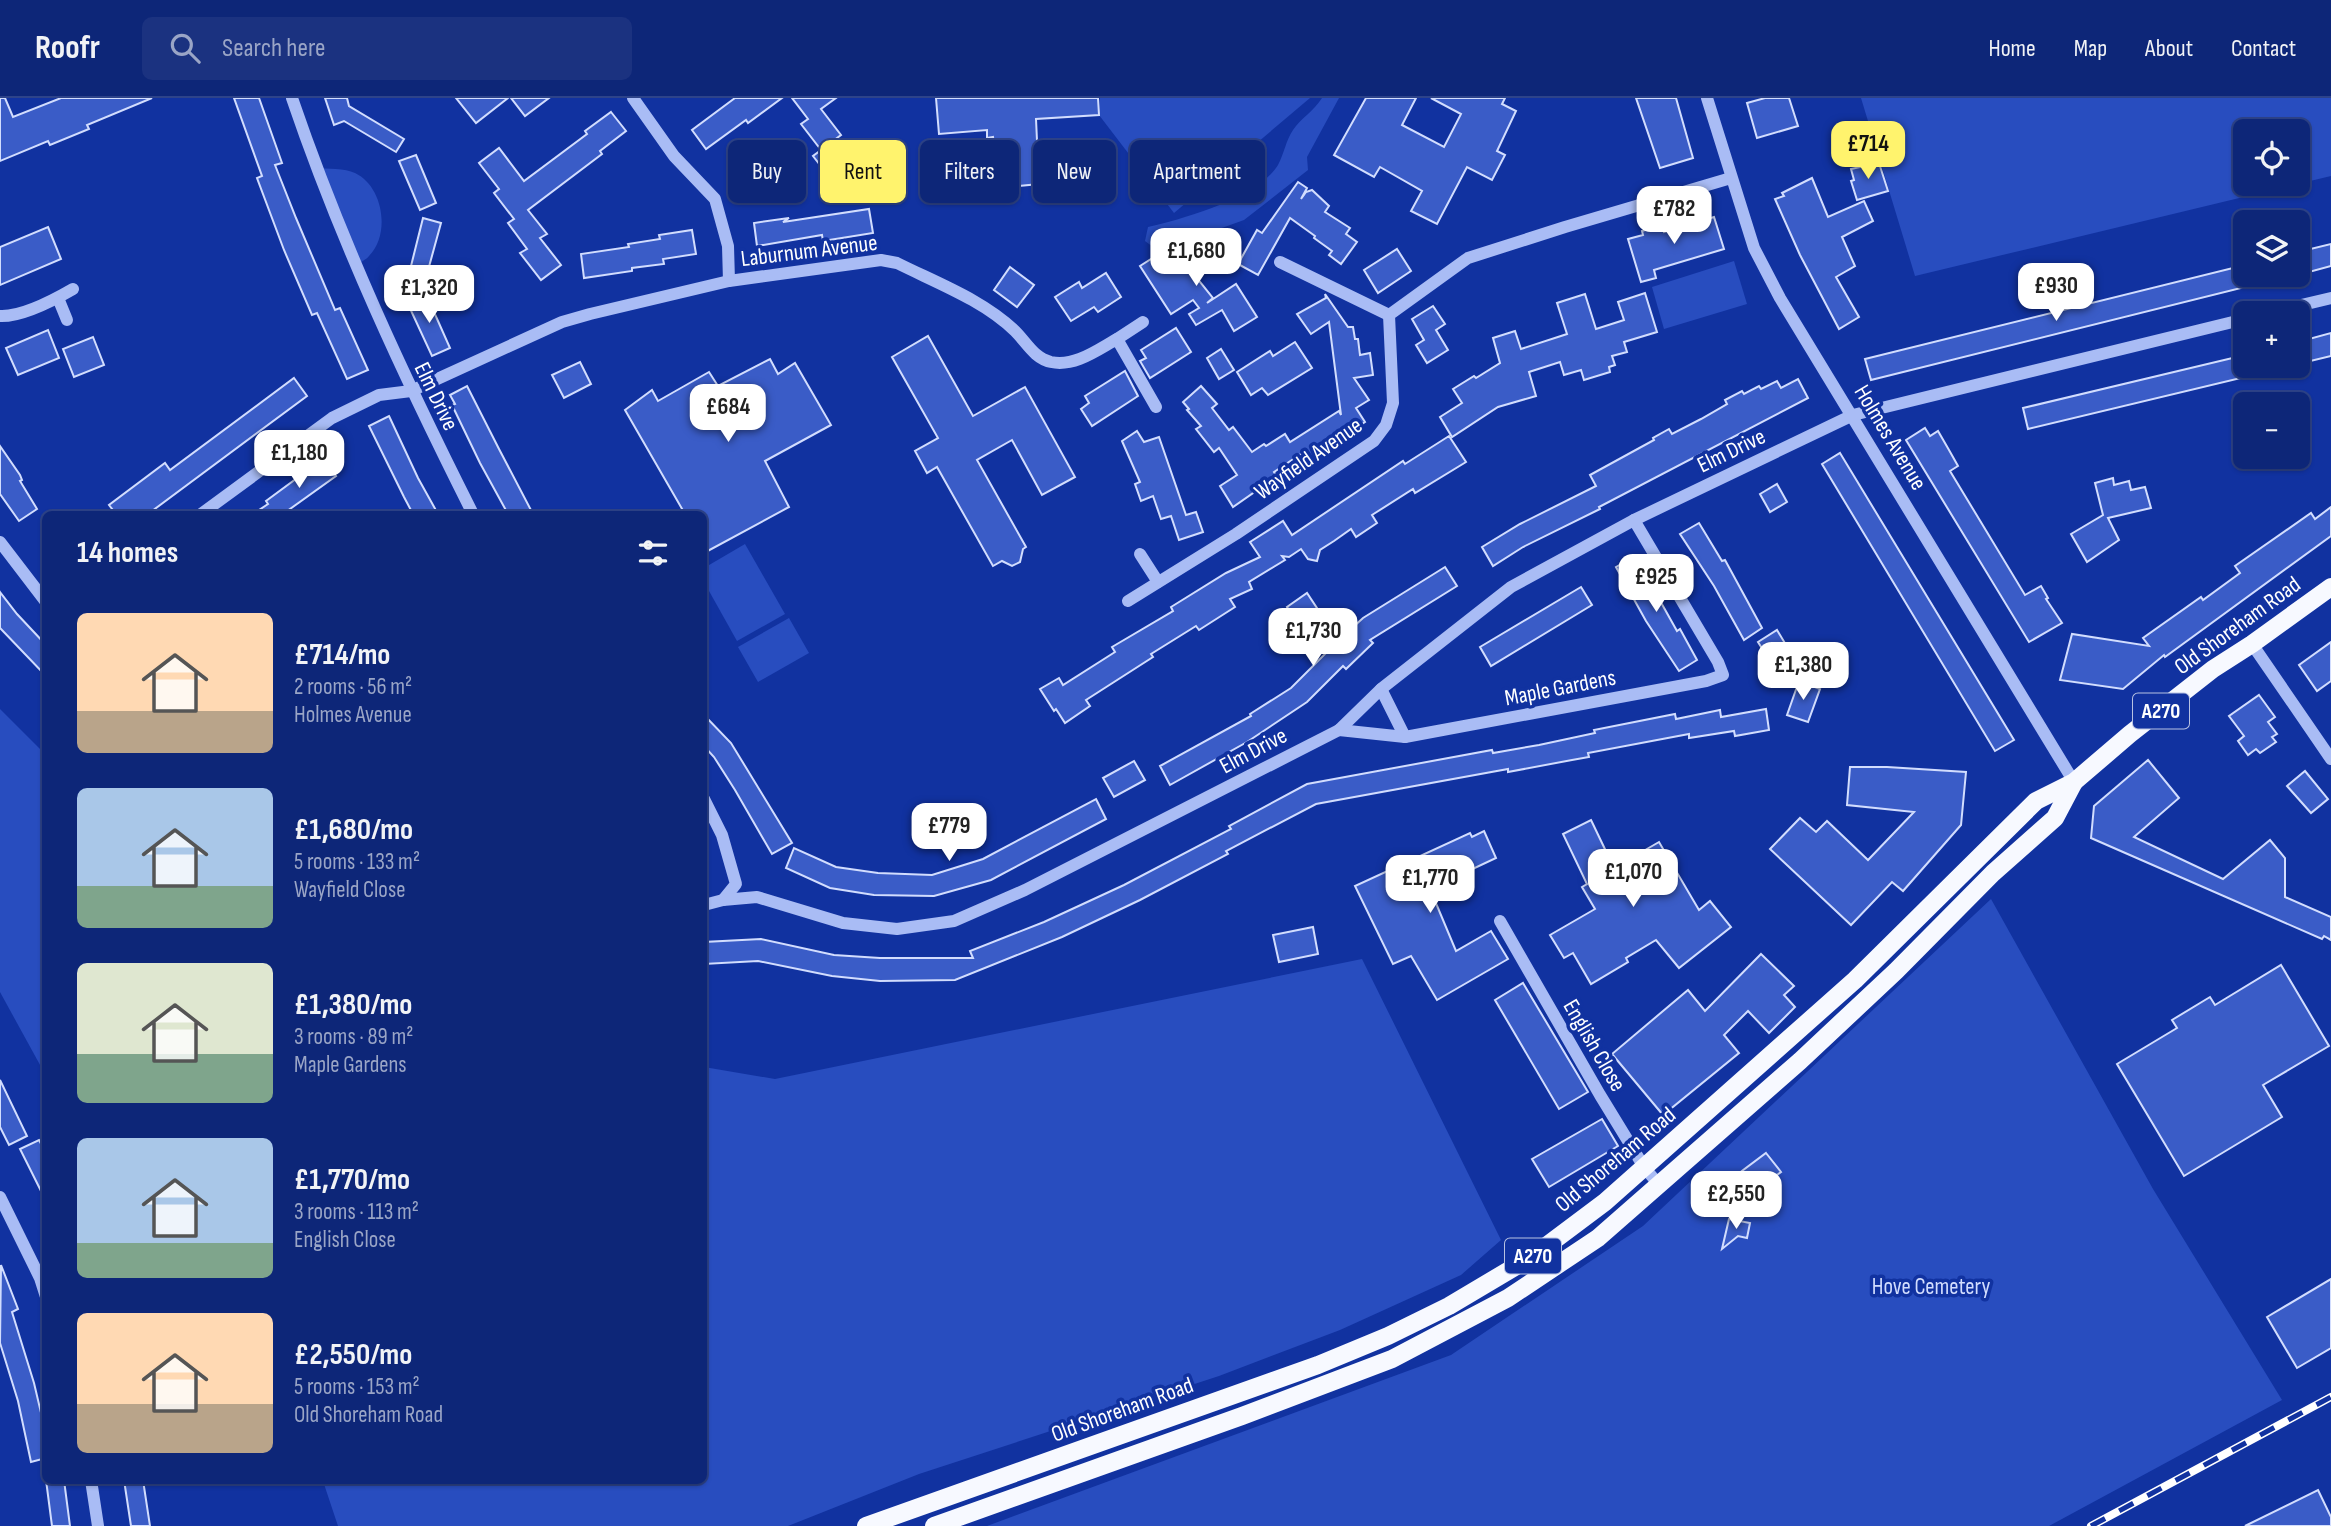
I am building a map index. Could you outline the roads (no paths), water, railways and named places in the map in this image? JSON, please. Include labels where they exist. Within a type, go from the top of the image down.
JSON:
[{"type":"main road","name":"Old Shoreham Road","points":[[866,1526],[1305,1370],[1388,1336],[1449,1306],[1533,1256],[1605,1202],[1855,980],[2036,802],[2074,782],[2213,669],[2331,587]]},
{"type":"main road","name":"Old Shoreham Road","points":[[934,1526],[1242,1416],[1392,1359],[1508,1298],[1598,1238],[1800,1061],[1896,971],[1993,873],[2055,818],[2074,782]]},
{"type":"street","name":"Elm Drive","points":[[292,98],[326,192],[411,391],[471,511]]},
{"type":"street","points":[[633,98],[674,156],[715,199],[728,246],[729,281]]},
{"type":"street","name":"Holmes Avenue","points":[[1707,98],[1754,248],[1780,298],[2074,782]]},
{"type":"street","points":[[1280,262],[1389,315],[1468,258],[1731,178]]},
{"type":"street","name":"Laburnum Avenue","points":[[205,511],[332,418],[379,396],[411,391],[562,322],[729,281],[881,260],[897,263],[989,309],[1015,331],[1038,357],[1051,362],[1079,360],[1117,340],[1143,322]]},
{"type":"street","points":[[0,316],[9,316],[58,298],[73,289]]},
{"type":"street","points":[[58,298],[67,320]]},
{"type":"street","points":[[2310,303],[2331,298]]},
{"type":"street","name":"Wayfield Avenue","points":[[1128,601],[1236,534],[1374,441],[1386,425],[1393,403],[1389,315]]},
{"type":"street","name":"Elm Drive","points":[[707,904],[757,897],[843,923],[897,929],[954,920],[1025,890],[1339,730],[1381,689],[1511,587],[1634,520],[1853,415],[2233,322]]},
{"type":"street","points":[[1117,340],[1156,407]]},
{"type":"street","name":"Maple Gardens","points":[[1339,730],[1405,737],[1706,681],[1723,675],[1718,662],[1634,520]]},
{"type":"street","points":[[0,542],[42,597]]},
{"type":"street","points":[[1140,554],[1158,582]]},
{"type":"street","points":[[2252,644],[2331,759]]},
{"type":"street","points":[[1381,689],[1405,737]]},
{"type":"street","points":[[707,805],[722,835],[736,884],[723,900]]},
{"type":"street","name":"English Close","points":[[1500,921],[1569,1045],[1644,1167],[1660,1186]]},
{"type":"street","points":[[0,1196],[42,1284]]},
{"type":"street","points":[[92,1484],[98,1526]]},
{"type":"railway","points":[[2091,1526],[2331,1397]]},
{"type":"park label","name":"Hove Cemetery","points":[[1931,1286]]}]
